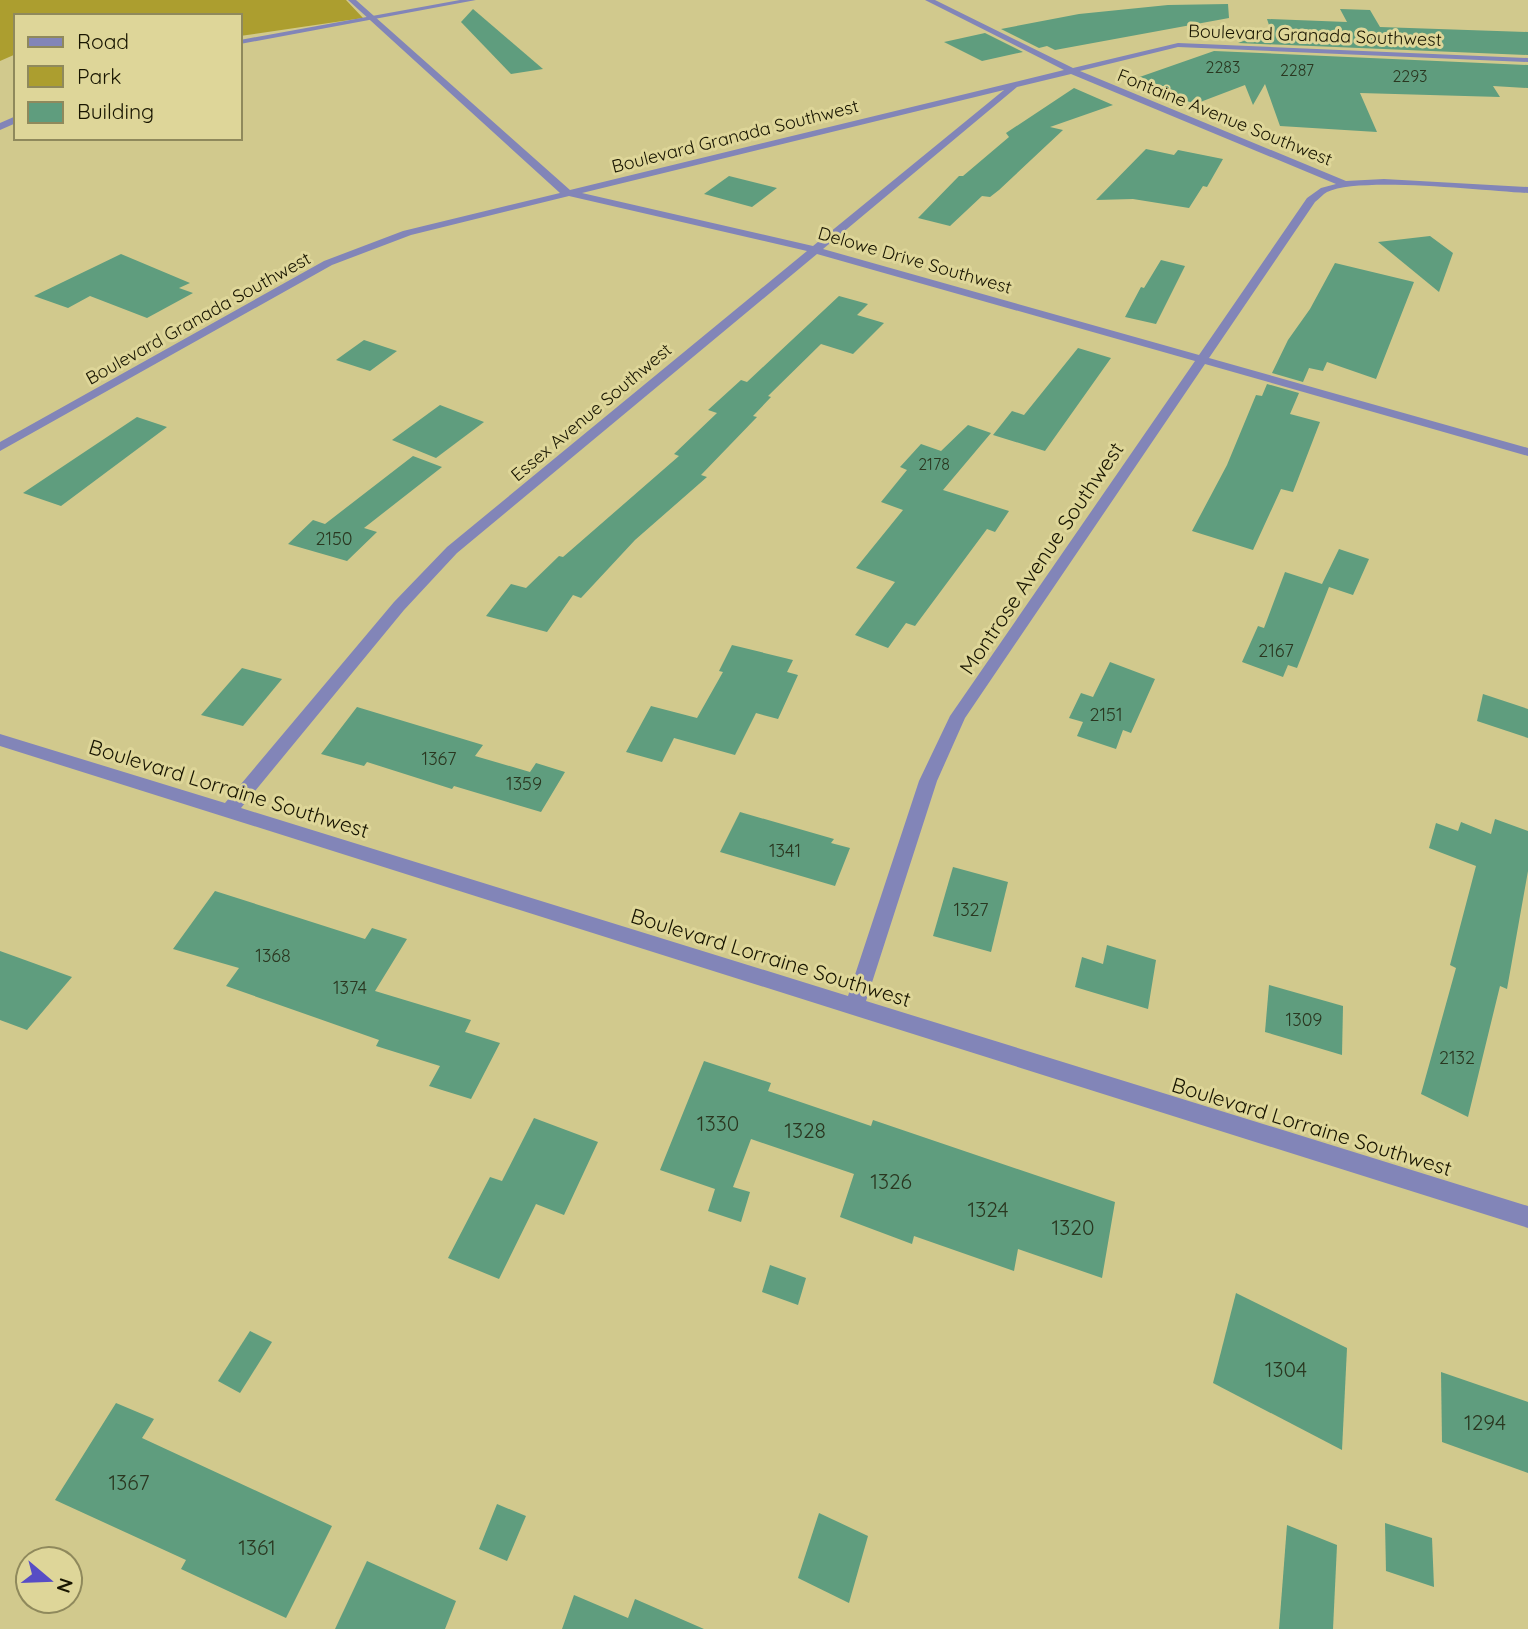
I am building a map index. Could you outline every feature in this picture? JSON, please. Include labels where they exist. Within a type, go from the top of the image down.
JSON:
[{"type":"street","name":"Delowe Drive Southwest","points":[[352,0],[557,187],[567,193],[814,250],[1528,452]]},
{"type":"street","points":[[242,42],[472,0]]},
{"type":"street","name":"Fontaine Avenue Southwest","points":[[929,0],[1070,70],[1345,184],[1384,182],[1528,190]]},
{"type":"street","name":"Boulevard Granada Southwest","points":[[0,447],[328,262],[407,233],[1164,47],[1195,44],[1528,60]]},
{"type":"street","name":"Essex Avenue Southwest","points":[[229,811],[399,606],[452,551],[1018,83]]},
{"type":"street","name":"Montrose Avenue Southwest","points":[[854,1007],[928,780],[958,716],[1311,200],[1324,190],[1345,184]]},
{"type":"street","name":"Boulevard Lorraine Southwest","points":[[0,740],[1528,1217]]},
{"type":"green space","points":[[0,0],[346,0],[363,18],[242,36],[242,14],[14,14],[14,55],[0,61]]},
{"type":"building","points":[[1228,4],[1229,18],[1055,50],[1047,46],[1039,48],[1001,29],[1079,14],[1168,5]]},
{"type":"building","points":[[473,9],[543,69],[511,74],[461,22]]},
{"type":"building","points":[[1340,9],[1370,10],[1380,27],[1528,32],[1528,55],[1238,43],[1271,31],[1267,19],[1347,22]]},
{"type":"building","points":[[985,33],[1023,52],[982,61],[944,42]]},
{"type":"building","points":[[1214,51],[1528,65],[1528,88],[1493,86],[1500,97],[1360,93],[1377,132],[1280,126],[1265,84],[1253,105],[1245,85],[1195,104],[1131,80]]},
{"type":"building","points":[[1074,88],[1113,105],[1050,127],[1063,130],[999,190],[990,197],[982,196],[950,226],[918,218],[959,176],[963,176],[1009,137],[1006,133]]},
{"type":"building","points":[[1146,149],[1174,155],[1178,150],[1223,159],[1207,187],[1203,186],[1189,208],[1133,199],[1096,200]]},
{"type":"building","points":[[729,176],[777,188],[752,207],[704,194]]},
{"type":"building","points":[[1430,236],[1453,253],[1439,292],[1378,242]]},
{"type":"building","points":[[121,254],[190,283],[179,288],[193,293],[147,318],[90,296],[68,308],[34,296]]},
{"type":"building","points":[[1161,260],[1185,266],[1156,324],[1125,317],[1141,287],[1144,288]]},
{"type":"building","points":[[1335,263],[1414,282],[1376,379],[1327,362],[1323,371],[1309,368],[1303,382],[1272,373],[1288,340],[1310,309]]},
{"type":"building","points":[[839,296],[868,304],[857,315],[884,323],[853,354],[821,344],[768,396],[771,397],[753,416],[757,417],[701,475],[707,477],[635,540],[581,598],[573,595],[547,632],[486,616],[511,584],[526,588],[559,556],[563,557],[679,456],[674,454],[717,413],[708,410],[741,380],[747,382]]},
{"type":"building","points":[[364,340],[397,351],[370,371],[336,360]]},
{"type":"building","points":[[1078,348],[1111,358],[1045,451],[993,435],[1012,411],[1024,415]]},
{"type":"building","points":[[1267,384],[1299,393],[1290,414],[1320,422],[1293,492],[1281,489],[1253,550],[1192,531],[1227,465],[1256,395],[1262,396]]},
{"type":"building","points":[[440,405],[484,422],[436,458],[392,440]]},
{"type":"building","points":[[137,417],[167,427],[61,506],[23,493]]},
{"type":"building","points":[[968,425],[991,433],[943,490],[1009,511],[995,532],[987,529],[915,626],[906,623],[888,648],[855,635],[895,582],[856,568],[903,510],[881,502],[907,470],[900,467],[921,444],[941,451]]},
{"type":"building","points":[[413,456],[442,467],[364,528],[377,532],[347,561],[288,544],[313,520],[325,524]]},
{"type":"building","points":[[1339,549],[1369,559],[1353,595],[1329,587],[1297,668],[1288,665],[1283,677],[1242,662],[1258,626],[1264,628],[1285,572],[1322,584]]},
{"type":"building","points":[[732,645],[793,660],[787,672],[798,675],[778,719],[756,713],[735,755],[674,738],[662,762],[626,752],[651,706],[697,718],[723,672],[719,671]]},
{"type":"building","points":[[1110,662],[1155,679],[1131,733],[1123,730],[1116,749],[1077,736],[1083,722],[1069,718],[1081,693],[1093,697]]},
{"type":"building","points":[[242,668],[282,679],[243,726],[201,715]]},
{"type":"building","points":[[1483,694],[1528,709],[1528,738],[1477,721]]},
{"type":"building","points":[[357,707],[483,745],[475,756],[530,772],[536,763],[565,772],[541,812],[454,786],[452,789],[367,762],[364,766],[321,754]]},
{"type":"building","points":[[740,812],[834,839],[831,843],[850,848],[835,886],[720,852]]},
{"type":"building","points":[[1495,819],[1528,831],[1528,871],[1507,989],[1500,986],[1468,1117],[1421,1094],[1456,968],[1450,965],[1476,866],[1429,848],[1436,823],[1458,831],[1461,822],[1491,834]]},
{"type":"building","points":[[953,867],[1008,882],[991,952],[933,936]]},
{"type":"building","points":[[215,891],[365,939],[372,928],[407,939],[375,991],[471,1020],[465,1032],[500,1043],[471,1099],[429,1086],[440,1066],[376,1046],[379,1040],[226,986],[239,968],[173,949]]},
{"type":"building","points":[[1107,945],[1156,960],[1148,1009],[1075,987],[1082,957],[1103,964]]},
{"type":"building","points":[[0,951],[72,977],[27,1030],[0,1020]]},
{"type":"building","points":[[1269,985],[1343,1006],[1342,1055],[1265,1032]]},
{"type":"building","points":[[704,1061],[771,1083],[768,1091],[871,1126],[873,1120],[1115,1202],[1102,1278],[1018,1249],[1014,1271],[914,1236],[912,1244],[840,1217],[854,1174],[751,1139],[733,1187],[750,1192],[741,1222],[708,1211],[715,1189],[660,1170]]},
{"type":"building","points":[[534,1118],[598,1142],[564,1215],[536,1204],[499,1279],[448,1258],[490,1177],[502,1181]]},
{"type":"building","points":[[770,1265],[806,1278],[798,1305],[762,1292]]},
{"type":"building","points":[[1236,1293],[1347,1348],[1342,1450],[1213,1383]]},
{"type":"building","points":[[250,1331],[272,1342],[240,1393],[218,1381]]},
{"type":"building","points":[[1441,1372],[1528,1402],[1528,1473],[1442,1442]]},
{"type":"building","points":[[116,1403],[154,1419],[142,1438],[332,1526],[286,1618],[181,1569],[186,1560],[55,1500]]},
{"type":"building","points":[[497,1504],[526,1516],[507,1561],[479,1549]]},
{"type":"building","points":[[819,1513],[868,1536],[849,1603],[798,1578]]},
{"type":"building","points":[[1385,1523],[1432,1538],[1434,1587],[1386,1571]]},
{"type":"building","points":[[1287,1525],[1337,1545],[1333,1629],[1279,1629]]},
{"type":"building","points":[[367,1561],[456,1601],[445,1629],[335,1629]]},
{"type":"building","points":[[574,1595],[628,1618],[635,1599],[704,1629],[562,1629]]}]
